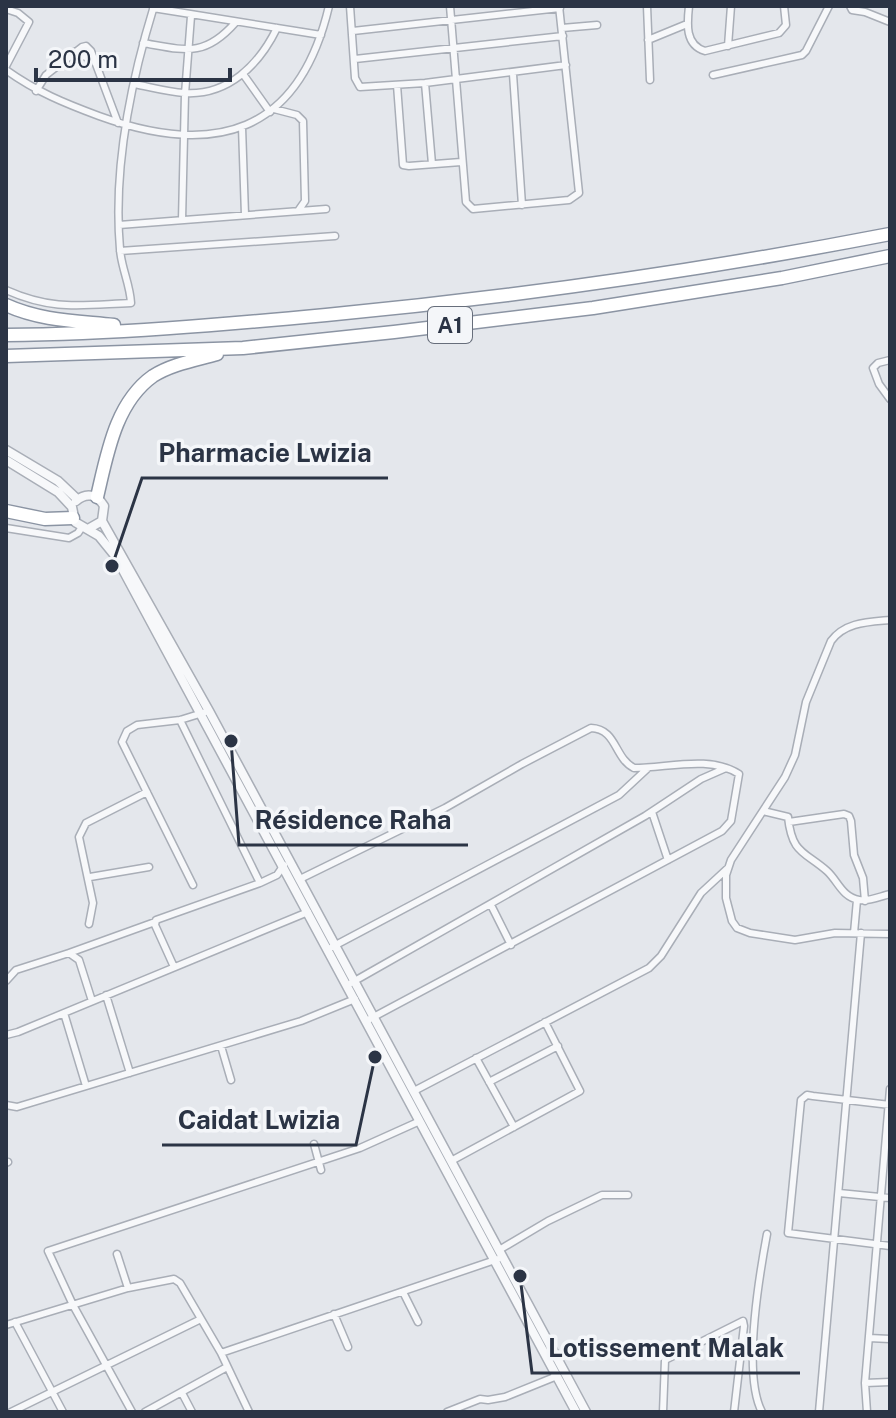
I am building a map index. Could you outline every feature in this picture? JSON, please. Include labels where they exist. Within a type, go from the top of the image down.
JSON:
[{"type":"highway","name":"A1","points":[[6,335],[81,334],[426,305],[580,286],[890,234]]},
{"type":"highway","name":"A1","points":[[6,356],[243,348],[593,308],[782,278],[890,256]]},
{"type":"highway","points":[[6,305],[50,319],[133,329]]},
{"type":"highway","points":[[97,497],[118,421],[140,388],[155,375],[173,366],[243,348]]},
{"type":"highway","points":[[6,511],[45,519],[79,516]]},
{"type":"street","points":[[6,9],[18,13],[29,22],[6,68],[36,91],[122,124],[184,137],[242,127],[272,110],[304,73],[321,35],[329,6]]},
{"type":"street","points":[[350,6],[358,86],[425,83],[566,65]]},
{"type":"street","points":[[353,31],[452,21],[560,7],[579,193],[569,200],[478,209],[467,205],[461,162],[457,79],[452,21],[450,6]]},
{"type":"street","points":[[647,6],[650,80]]},
{"type":"street","points":[[689,6],[687,24],[691,41],[699,50],[779,33],[786,25],[784,6]]},
{"type":"street","points":[[728,46],[731,6]]},
{"type":"street","points":[[713,75],[802,55],[829,6]]},
{"type":"street","points":[[850,6],[852,10],[890,22]]},
{"type":"street","points":[[6,290],[37,303],[55,306],[131,303],[120,251],[122,124],[154,7],[191,16],[321,35]]},
{"type":"street","points":[[182,220],[185,94],[191,16]]},
{"type":"street","points":[[143,43],[189,51],[214,43],[235,23]]},
{"type":"street","points":[[648,40],[687,24]]},
{"type":"street","points":[[355,59],[454,49],[597,25]]},
{"type":"street","points":[[134,84],[185,94],[225,86],[258,60],[277,28]]},
{"type":"street","points":[[36,91],[46,75],[74,52],[95,61],[122,124]]},
{"type":"street","points":[[243,74],[272,110],[297,115],[303,121],[305,201],[298,211]]},
{"type":"street","points":[[513,74],[522,205]]},
{"type":"street","points":[[425,83],[432,164]]},
{"type":"street","points":[[397,85],[402,163],[406,166],[461,162]]},
{"type":"street","points":[[242,127],[245,215]]},
{"type":"street","points":[[119,225],[326,209]]},
{"type":"street","points":[[120,251],[335,236]]},
{"type":"street","points":[[890,360],[875,364],[873,368],[879,384],[890,399]]},
{"type":"street","points":[[6,450],[58,481],[79,516],[102,521]]},
{"type":"street","points":[[6,460],[53,488],[104,541],[205,712]]},
{"type":"street","points":[[6,528],[69,538],[78,533],[79,516],[90,495],[97,497],[104,506],[102,521],[287,864],[308,912],[332,947]]},
{"type":"street","points":[[414,1091],[649,968],[661,956],[701,893],[728,868],[785,777],[795,755],[806,702],[831,641],[848,626],[890,620]]},
{"type":"street","points":[[193,885],[122,742],[124,734],[137,725],[180,720],[205,712]]},
{"type":"street","points":[[180,720],[260,883]]},
{"type":"street","points":[[300,879],[432,815],[591,728],[610,735],[625,763],[634,768],[704,764],[739,774],[731,821],[722,831],[370,1019]]},
{"type":"street","points":[[332,947],[619,795],[648,768]]},
{"type":"street","points":[[351,983],[652,812],[701,779],[726,768]]},
{"type":"street","points":[[89,924],[93,903],[90,877],[79,837],[84,826],[147,792]]},
{"type":"street","points":[[763,811],[786,815],[794,843],[801,854],[828,872],[843,892],[865,901],[890,894]]},
{"type":"street","points":[[652,812],[668,860]]},
{"type":"street","points":[[789,822],[844,814],[849,816],[865,901]]},
{"type":"street","points":[[287,864],[300,879],[420,1121],[499,1256],[557,1376],[580,1410]]},
{"type":"street","points":[[6,980],[16,970],[260,883],[279,873],[287,864]]},
{"type":"street","points":[[90,877],[124,874],[149,867]]},
{"type":"street","points":[[728,868],[726,898],[732,921],[744,932],[795,940],[858,933],[890,934]]},
{"type":"street","points":[[819,1412],[846,1101],[858,933],[857,900]]},
{"type":"street","points":[[491,905],[511,945]]},
{"type":"street","points":[[6,1035],[308,912]]},
{"type":"street","points":[[155,922],[174,967]]},
{"type":"street","points":[[69,953],[79,960],[92,1001]]},
{"type":"street","points":[[351,983],[355,999],[414,1091],[580,1410]]},
{"type":"street","points":[[106,995],[130,1073]]},
{"type":"street","points":[[6,1105],[17,1107],[221,1046],[301,1021],[355,999]]},
{"type":"street","points":[[64,1013],[86,1086]]},
{"type":"street","points":[[451,1161],[580,1091],[545,1022]]},
{"type":"street","points":[[221,1046],[231,1080]]},
{"type":"street","points":[[489,1082],[558,1046]]},
{"type":"street","points":[[476,1058],[514,1127]]},
{"type":"street","points":[[867,1412],[865,1383],[890,1089]]},
{"type":"street","points":[[889,1105],[807,1095],[801,1100],[788,1233],[890,1246]]},
{"type":"street","points":[[132,1412],[73,1305],[48,1251],[360,1148],[420,1121]]},
{"type":"street","points":[[314,1144],[321,1170]]},
{"type":"street","points":[[839,1193],[890,1198]]},
{"type":"street","points":[[221,1353],[499,1256],[548,1221],[602,1195],[628,1195]]},
{"type":"street","points":[[762,1412],[755,1397],[753,1377],[756,1299],[767,1234]]},
{"type":"street","points":[[117,1254],[128,1288]]},
{"type":"street","points":[[6,1325],[128,1288],[174,1279],[180,1283],[221,1353],[249,1412]]},
{"type":"street","points":[[403,1292],[418,1322]]},
{"type":"street","points":[[334,1314],[348,1347]]},
{"type":"street","points":[[11,1412],[201,1319]]},
{"type":"street","points":[[663,1412],[665,1360],[743,1321],[734,1412]]},
{"type":"street","points":[[15,1322],[63,1412]]},
{"type":"street","points":[[869,1338],[890,1339]]},
{"type":"street","points":[[145,1412],[227,1367]]},
{"type":"street","points":[[447,1412],[480,1399],[505,1397],[557,1376]]},
{"type":"street","points":[[865,1383],[890,1382]]},
{"type":"street","points":[[182,1393],[192,1412]]},
{"type":"place","name":"Pharmacie Lwizia","points":[[112,566]]},
{"type":"place","name":"Résidence Raha","points":[[231,741]]},
{"type":"place","name":"Caidat Lwizia","points":[[375,1057]]},
{"type":"place","name":"Lotissement Malak","points":[[520,1276]]}]
